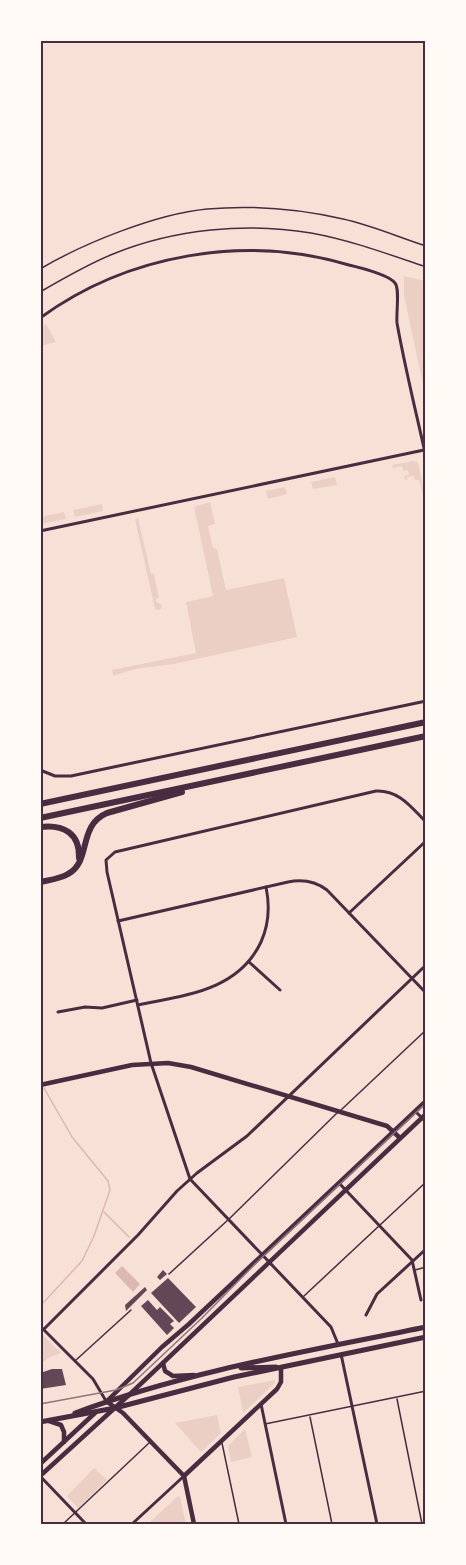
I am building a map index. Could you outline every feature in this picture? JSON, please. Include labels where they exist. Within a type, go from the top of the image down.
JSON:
[{"type":"highway","points":[[40,804],[426,722]]},
{"type":"highway","points":[[40,818],[426,736]]},
{"type":"highway","points":[[40,882],[68,874],[79,863],[89,829],[103,814],[235,777]]},
{"type":"highway","points":[[40,827],[62,827],[71,833],[78,845],[79,863]]},
{"type":"main road","points":[[40,1085],[132,1065],[151,1063],[191,1068],[387,1126],[394,1130],[400,1138]]},
{"type":"main road","points":[[40,1464],[426,1101]]},
{"type":"main road","points":[[40,1476],[424,1118]]},
{"type":"main road","points":[[40,1422],[202,1375],[426,1327]]},
{"type":"main road","points":[[63,1417],[115,1408],[217,1381],[426,1337]]},
{"type":"main road","points":[[163,1363],[165,1371],[170,1375],[202,1375]]},
{"type":"main road","points":[[236,1367],[280,1368]]},
{"type":"main road","points":[[184,1476],[281,1384],[280,1368]]},
{"type":"main road","points":[[106,1401],[123,1413],[184,1476],[194,1524]]},
{"type":"main road","points":[[49,1421],[61,1425],[64,1443]]},
{"type":"street","points":[[40,318],[107,280],[142,267],[190,255],[236,250],[277,252],[314,256],[368,270],[393,280],[397,287],[397,320],[426,457]]},
{"type":"street","points":[[40,531],[424,450]]},
{"type":"street","points":[[40,770],[55,776],[71,776],[426,701]]},
{"type":"street","points":[[339,1345],[332,1328],[190,1179],[151,1063],[106,868],[108,857],[115,852],[376,791],[386,791],[397,795],[426,822]]},
{"type":"street","points":[[349,913],[426,841]]},
{"type":"street","points":[[118,921],[295,880],[313,882],[327,890],[426,993]]},
{"type":"street","points":[[138,1005],[213,987],[236,975],[249,962],[265,932],[269,911],[266,887]]},
{"type":"street","points":[[249,962],[280,990]]},
{"type":"street","points":[[44,1329],[129,1245],[162,1206],[190,1179],[237,1145],[426,965]]},
{"type":"street","points":[[58,1012],[85,1007],[106,1007],[137,1000]]},
{"type":"street","points":[[415,1111],[424,1118]]},
{"type":"street","points":[[338,1182],[412,1260],[421,1300]]},
{"type":"street","points":[[366,1315],[377,1294],[426,1249]]},
{"type":"street","points":[[40,1326],[98,1385],[106,1401]]},
{"type":"street","points":[[341,1354],[377,1524]]},
{"type":"street","points":[[261,1404],[286,1524]]},
{"type":"street","points":[[40,1476],[86,1524]]},
{"type":"street","points":[[132,1524],[184,1476]]},
{"type":"lane","points":[[169,1274],[426,1030]]},
{"type":"lane","points":[[303,1297],[426,1182]]},
{"type":"lane","points":[[414,1270],[426,1267]]},
{"type":"lane","points":[[75,1361],[131,1310]]},
{"type":"lane","points":[[265,1424],[426,1391]]},
{"type":"lane","points":[[396,1398],[422,1524]]},
{"type":"lane","points":[[309,1416],[332,1524]]},
{"type":"lane","points":[[221,1440],[239,1524]]},
{"type":"lane","points":[[63,1524],[151,1441]]},
{"type":"path","points":[[40,269],[86,245],[120,232],[184,213],[206,209],[278,209],[332,217],[355,222],[426,246]]},
{"type":"shaded area","points":[[404,276],[425,281],[425,394],[404,295]]},
{"type":"shaded area","points":[[46,324],[56,342],[41,346],[41,328]]},
{"type":"shaded area","points":[[413,461],[419,465],[425,499],[419,480],[415,480],[414,476],[407,477],[405,480],[404,476],[409,475],[408,470],[403,471],[402,466],[393,468],[392,465]]},
{"type":"shaded area","points":[[335,477],[337,485],[313,489],[311,482]]},
{"type":"shaded area","points":[[285,487],[287,494],[268,499],[266,491]]},
{"type":"shaded area","points":[[210,502],[215,524],[208,526],[213,548],[217,549],[226,590],[284,578],[297,637],[174,664],[135,669],[113,676],[112,670],[196,653],[186,602],[213,596],[194,507]]},
{"type":"shaded area","points":[[102,504],[103,511],[75,517],[73,510]]},
{"type":"shaded area","points":[[64,512],[66,519],[41,524],[41,517]]},
{"type":"shaded area","points":[[138,518],[151,574],[154,574],[159,598],[156,602],[161,604],[162,608],[159,610],[155,609],[135,519]]},
{"type":"shaded area","points":[[122,1266],[140,1284],[133,1292],[115,1273]]},
{"type":"shaded area","points":[[40,1332],[61,1353],[48,1358],[41,1364]]},
{"type":"shaded area","points":[[275,1380],[275,1383],[243,1413],[238,1387]]},
{"type":"shaded area","points":[[217,1415],[221,1433],[201,1452],[175,1423]]},
{"type":"shaded area","points":[[245,1429],[252,1457],[231,1462],[228,1446]]},
{"type":"shaded area","points":[[94,1468],[107,1480],[78,1508],[67,1496]]},
{"type":"shaded area","points":[[178,1496],[186,1524],[148,1524]]},
{"type":"building","points":[[163,1270],[167,1274],[160,1280],[157,1277]]},
{"type":"building","points":[[168,1278],[196,1307],[179,1323],[151,1293]]},
{"type":"building","points":[[145,1287],[147,1290],[126,1311],[125,1305]]},
{"type":"building","points":[[148,1300],[157,1310],[160,1307],[174,1321],[170,1324],[174,1328],[167,1335],[141,1306]]},
{"type":"building","points":[[62,1369],[66,1385],[40,1389],[40,1373]]},
{"type":"waterway","points":[[43,1303],[82,1261],[94,1236],[110,1190],[108,1181],[72,1137],[44,1088]]},
{"type":"waterway","points":[[104,1212],[129,1237]]},
{"type":"tram line","points":[[40,1404],[116,1390],[133,1383],[426,1103]]}]
